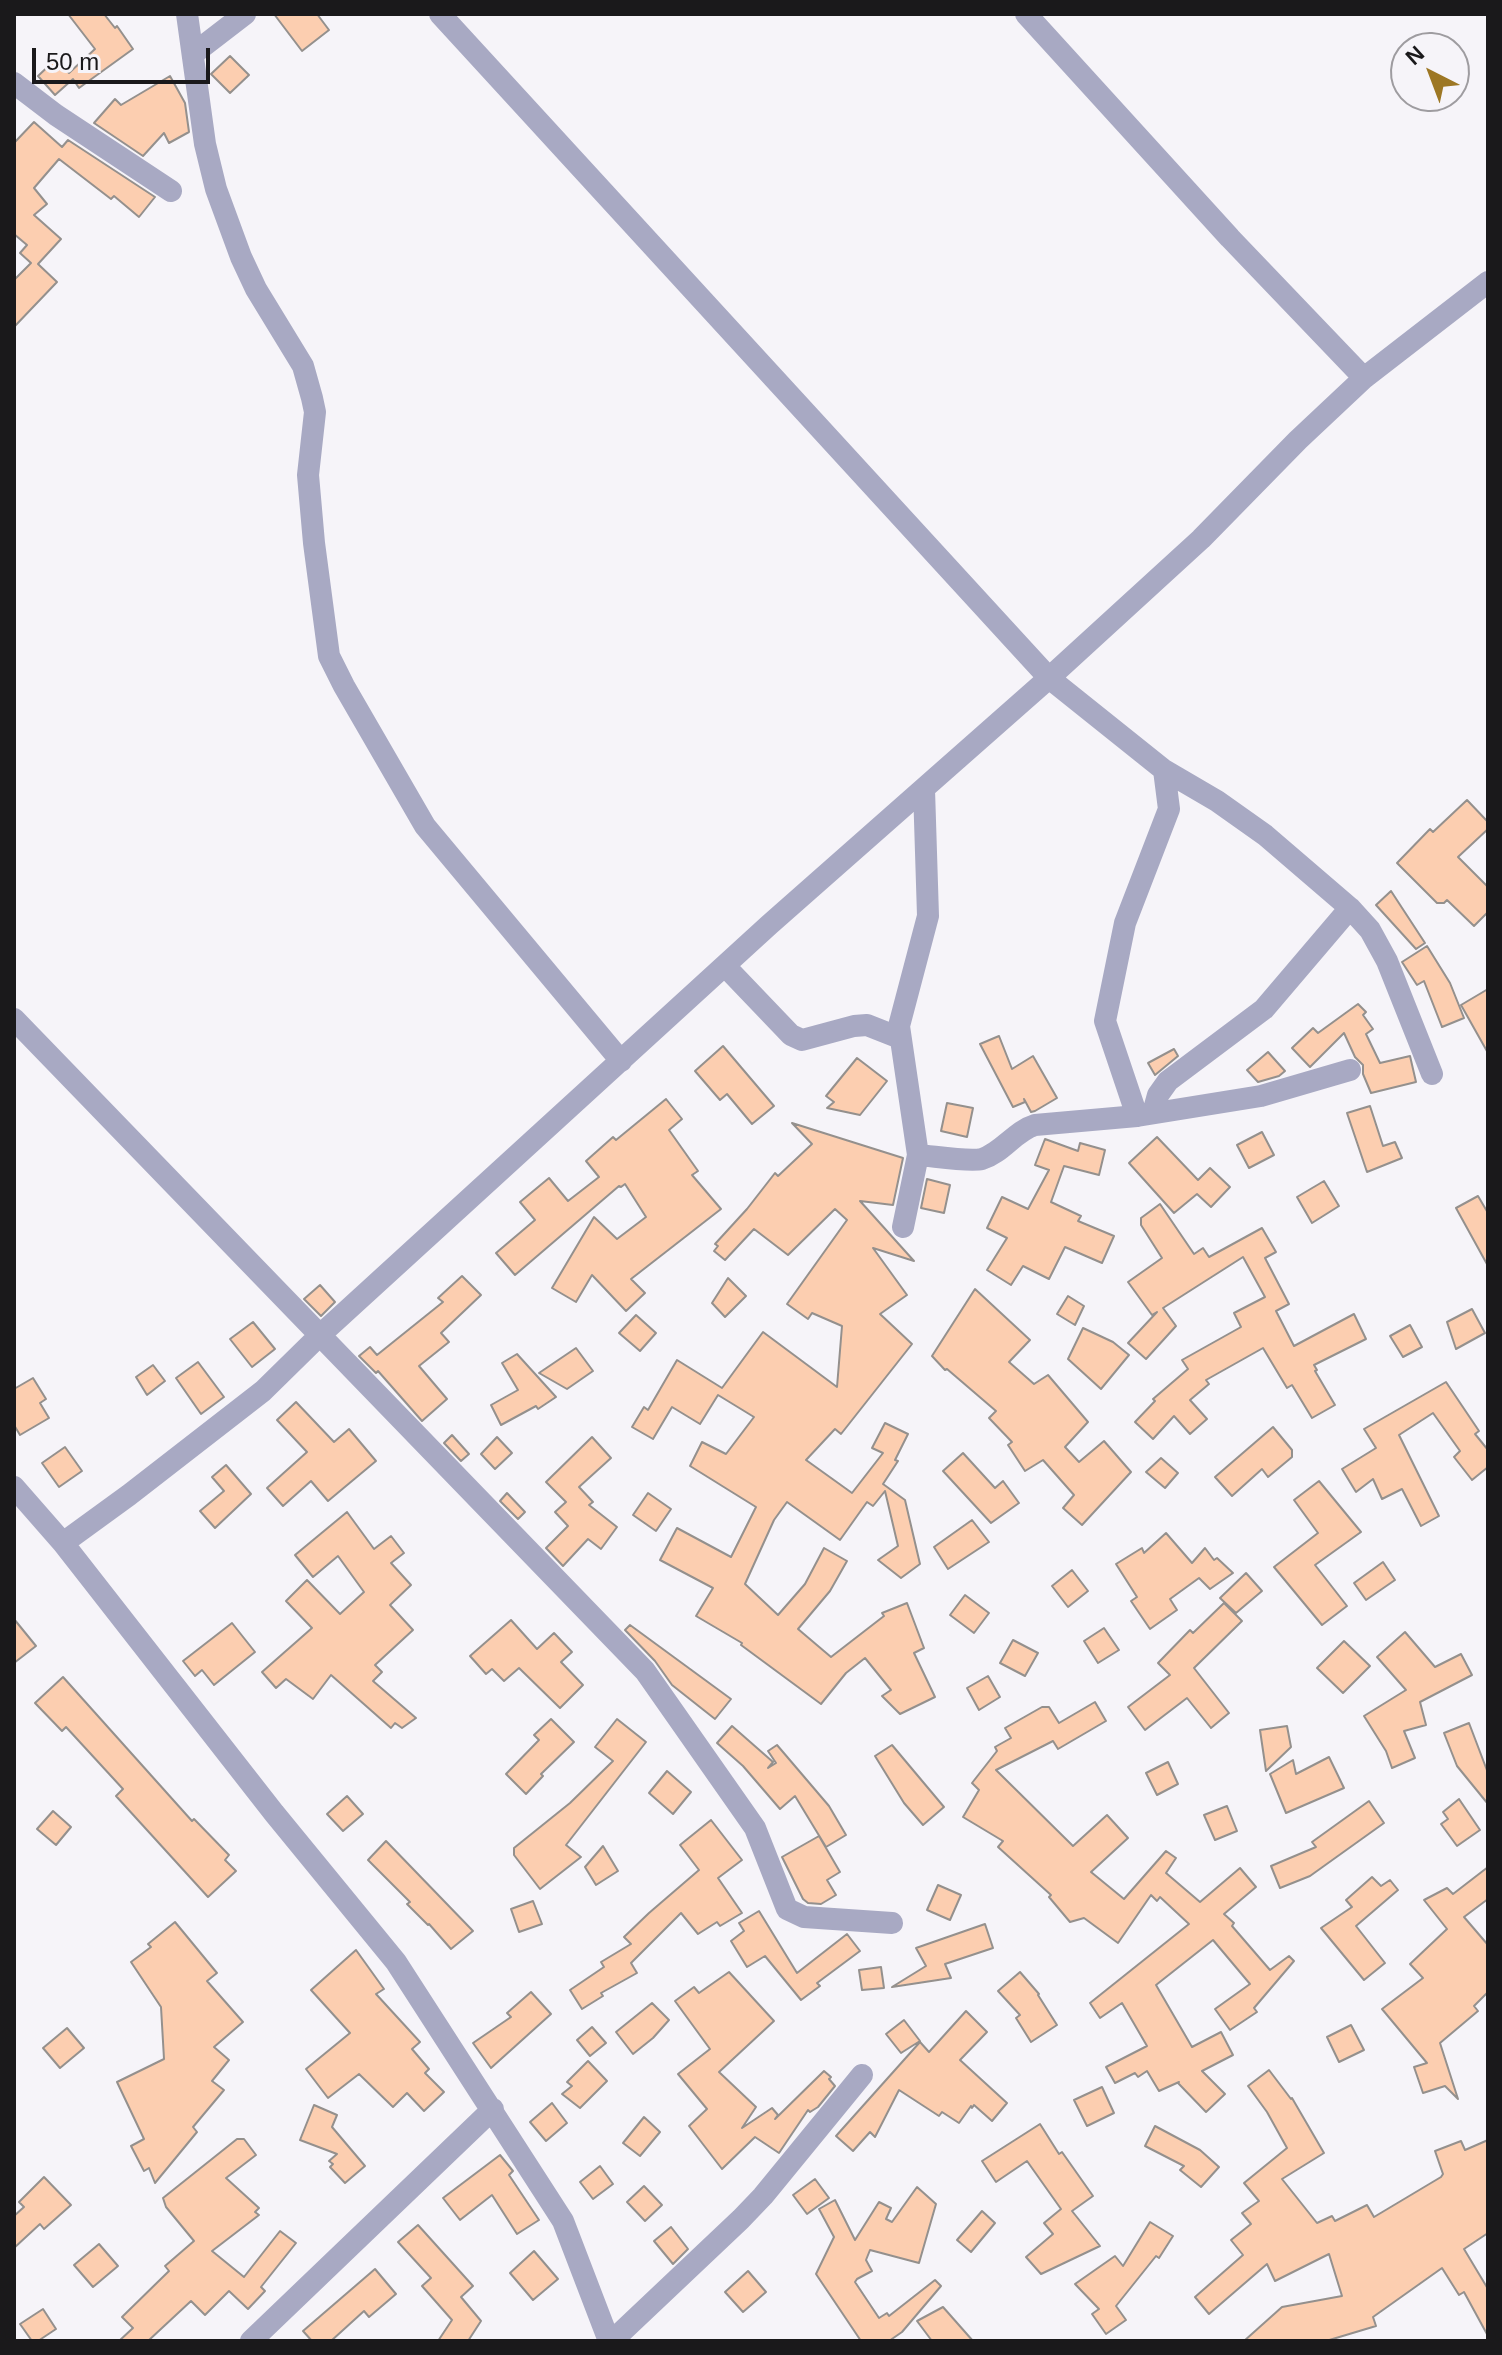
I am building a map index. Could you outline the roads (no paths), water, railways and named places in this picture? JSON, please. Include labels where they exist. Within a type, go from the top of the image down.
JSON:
[{"type":"street","points":[[187,14],[205,144],[216,189],[241,257],[256,289],[303,366],[312,398],[315,412],[308,475],[329,656],[425,826],[621,1061]]},
{"type":"street","points":[[193,54],[245,14]]},
{"type":"street","points":[[440,14],[1049,678],[1164,770],[1217,801],[1265,835],[1350,908],[1370,930],[1387,961],[1432,1074]]},
{"type":"street","points":[[1026,14],[1230,238],[1364,378]]},
{"type":"street","points":[[14,83],[56,115],[171,191]]},
{"type":"street","points":[[63,1543],[263,1391],[319,1336],[725,966],[1201,539],[1364,378],[1488,282]]},
{"type":"street","points":[[1145,1115],[1105,1021],[1125,923],[1169,809],[1164,770]]},
{"type":"street","points":[[903,1227],[918,1155],[899,1026],[928,916],[924,789]]},
{"type":"street","points":[[1145,1115],[1168,1081],[1264,1009],[1350,908]]},
{"type":"street","points":[[725,966],[791,1035],[802,1040],[867,1025],[900,1038]]},
{"type":"street","points":[[14,1019],[645,1671],[755,1828],[787,1909],[804,1917],[892,1923]]},
{"type":"street","points":[[918,1155],[980,1159],[990,1155],[1024,1128],[1035,1125],[1145,1115],[1261,1096],[1350,1070]]},
{"type":"street","points":[[14,1487],[63,1543],[274,1813],[396,1962],[563,2221],[610,2341],[756,2203],[862,2075]]},
{"type":"street","points":[[251,2341],[493,2109]]}]
